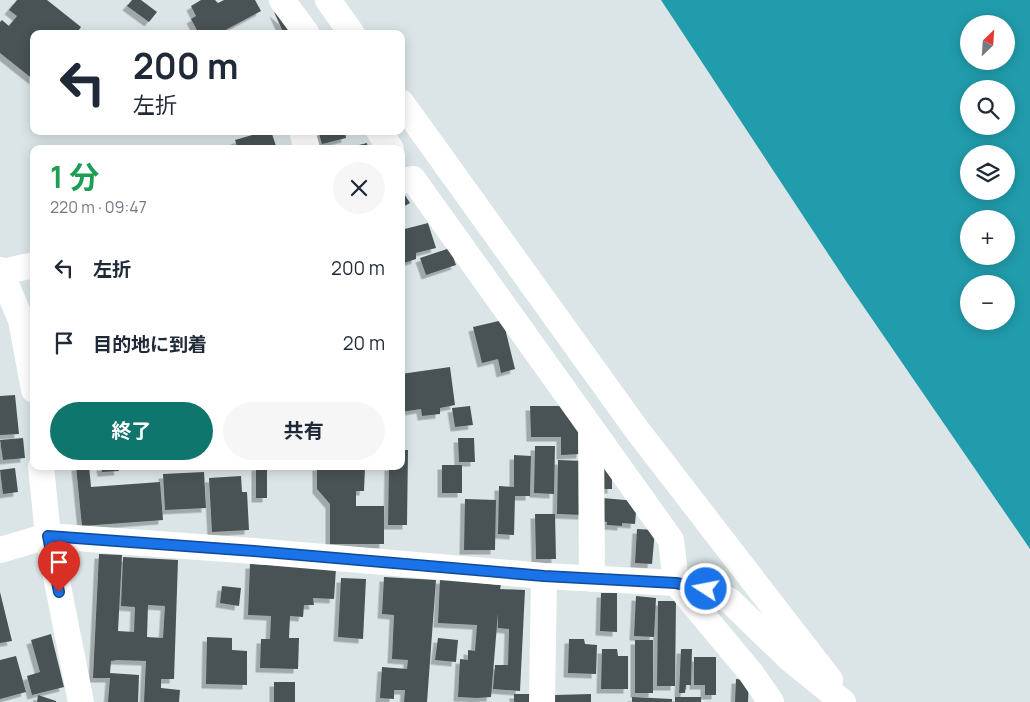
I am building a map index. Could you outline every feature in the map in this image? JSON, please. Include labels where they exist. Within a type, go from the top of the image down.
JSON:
[{"type":"street","points":[[282,0],[304,30]]},
{"type":"street","points":[[328,0],[349,30]]},
{"type":"street","points":[[405,108],[638,430],[848,702]]},
{"type":"street","points":[[405,174],[671,540],[676,583],[751,673],[771,702]]},
{"type":"street","points":[[30,266],[1,271],[21,320],[30,368]]},
{"type":"street","points":[[591,428],[592,579]]},
{"type":"street","points":[[41,470],[38,539],[81,702]]},
{"type":"street","points":[[0,529],[38,539],[254,551],[544,576],[676,583],[706,589],[730,601],[790,659],[843,702]]},
{"type":"street","points":[[0,550],[38,539]]},
{"type":"street","points":[[542,702],[544,576]]},
{"type":"water","points":[[661,0],[1030,0],[1030,549],[848,284]]},
{"type":"building","points":[[17,0],[47,0],[81,27],[79,30],[30,30],[30,77],[0,53],[0,22],[2,20],[9,26],[17,16],[9,10]]},
{"type":"building","points":[[132,0],[141,0],[157,12],[149,22],[127,6]]},
{"type":"building","points":[[201,0],[215,0],[218,3],[224,0],[255,0],[261,11],[225,30],[197,30],[191,19],[196,16],[191,6]]},
{"type":"building","points":[[274,12],[295,30],[282,30]]},
{"type":"building","points":[[252,135],[272,135],[276,145],[237,145],[235,140]]},
{"type":"building","points":[[319,135],[346,135],[346,138],[322,144]]},
{"type":"building","points":[[405,195],[410,203],[405,206]]},
{"type":"building","points":[[428,223],[436,248],[416,253],[416,259],[405,263],[405,229]]},
{"type":"building","points":[[450,248],[456,265],[426,275],[420,258]]},
{"type":"building","points":[[503,320],[515,369],[501,373],[498,359],[482,363],[473,327]]},
{"type":"building","points":[[450,367],[455,405],[440,408],[440,414],[422,416],[421,409],[405,411],[405,373]]},
{"type":"building","points":[[15,395],[19,434],[0,435],[0,396]]},
{"type":"building","points":[[470,406],[473,425],[455,427],[452,408]]},
{"type":"building","points":[[530,406],[565,406],[580,427],[581,454],[561,455],[561,437],[531,437]]},
{"type":"building","points":[[23,438],[25,458],[3,460],[0,440]]},
{"type":"building","points":[[458,438],[474,438],[475,462],[459,462]]},
{"type":"building","points":[[535,446],[555,446],[554,494],[534,493]]},
{"type":"building","points":[[405,450],[408,450],[407,525],[388,525],[389,470],[405,470]]},
{"type":"building","points":[[514,455],[531,456],[530,496],[515,496],[514,535],[498,534],[499,486],[514,487]]},
{"type":"building","points":[[598,458],[612,458],[612,489],[598,489]]},
{"type":"building","points":[[558,460],[585,461],[583,515],[557,514]]},
{"type":"building","points":[[442,465],[462,465],[462,493],[442,493]]},
{"type":"building","points":[[15,468],[18,492],[3,494],[0,470]]},
{"type":"building","points":[[76,470],[89,470],[91,487],[160,482],[163,520],[82,526]]},
{"type":"building","points":[[102,470],[119,471],[102,472]]},
{"type":"building","points":[[256,470],[267,470],[267,498],[256,498]]},
{"type":"building","points":[[317,470],[365,470],[364,491],[356,491],[356,506],[384,506],[384,544],[330,544],[330,504],[317,489]]},
{"type":"building","points":[[204,472],[206,508],[165,510],[163,474]]},
{"type":"building","points":[[241,476],[242,492],[247,492],[249,530],[212,532],[209,478]]},
{"type":"building","points":[[602,498],[637,501],[635,524],[622,523],[622,526],[607,525],[607,522],[600,521]]},
{"type":"building","points":[[465,499],[496,500],[495,550],[464,550]]},
{"type":"building","points":[[535,514],[555,514],[556,559],[536,559]]},
{"type":"building","points":[[637,529],[655,530],[652,564],[635,563]]},
{"type":"building","points":[[99,554],[122,555],[118,631],[134,632],[135,607],[121,606],[123,557],[178,560],[174,679],[161,679],[161,688],[180,690],[179,702],[144,702],[146,661],[111,661],[110,673],[139,675],[138,702],[108,702],[110,678],[93,678]],"holes":[[[148,605],[165,606],[163,638],[147,637]]]},
{"type":"building","points":[[250,564],[336,568],[334,599],[313,598],[314,605],[304,605],[303,617],[290,616],[289,638],[299,638],[298,669],[260,668],[261,639],[270,639],[271,616],[248,615]]},
{"type":"building","points":[[384,577],[436,580],[427,702],[404,702],[405,690],[394,690],[394,699],[380,698],[382,667],[407,669],[408,660],[392,659],[394,615],[382,614]]},
{"type":"building","points":[[341,578],[366,579],[363,639],[338,637]]},
{"type":"building","points":[[440,579],[501,585],[500,589],[525,590],[520,691],[493,689],[495,665],[508,665],[509,629],[498,628],[498,613],[491,697],[458,697],[460,659],[468,660],[468,650],[475,651],[477,625],[438,623]]},
{"type":"building","points":[[222,586],[241,588],[239,606],[220,603]]},
{"type":"building","points":[[0,592],[12,641],[0,643]]},
{"type":"building","points":[[601,593],[617,593],[617,632],[600,631]]},
{"type":"building","points":[[636,596],[656,598],[654,637],[634,636]]},
{"type":"building","points":[[658,601],[676,601],[675,686],[657,686]]},
{"type":"building","points":[[51,634],[64,687],[32,695],[27,676],[40,672],[31,640]]},
{"type":"building","points":[[207,637],[232,638],[232,650],[247,651],[247,685],[206,684]]},
{"type":"building","points":[[438,638],[458,640],[456,662],[435,660]]},
{"type":"building","points":[[569,639],[584,639],[585,644],[597,645],[596,674],[568,673]]},
{"type":"building","points":[[635,640],[653,640],[653,693],[635,693]]},
{"type":"building","points":[[602,649],[617,649],[618,656],[628,656],[628,689],[601,689]]},
{"type":"building","points":[[681,649],[692,649],[691,685],[686,685],[685,693],[679,693]]},
{"type":"building","points":[[16,656],[26,692],[0,699],[0,660]]},
{"type":"building","points":[[694,657],[716,657],[716,695],[705,695],[705,685],[694,685]]},
{"type":"building","points":[[736,679],[749,680],[748,702],[735,702]]},
{"type":"building","points":[[274,682],[295,682],[295,702],[274,702]]},
{"type":"building","points":[[514,694],[530,694],[530,702],[514,702]]},
{"type":"building","points":[[591,694],[591,702],[555,702],[555,695]]},
{"type":"building","points":[[38,695],[56,701],[56,702],[37,702]]},
{"type":"building","points":[[632,697],[672,699],[672,702],[632,702]]},
{"type":"building","points":[[675,697],[701,697],[701,702],[675,702]]},
{"type":"route","points":[[59,592],[48,536],[254,551],[544,576],[676,583],[706,589]]}]
